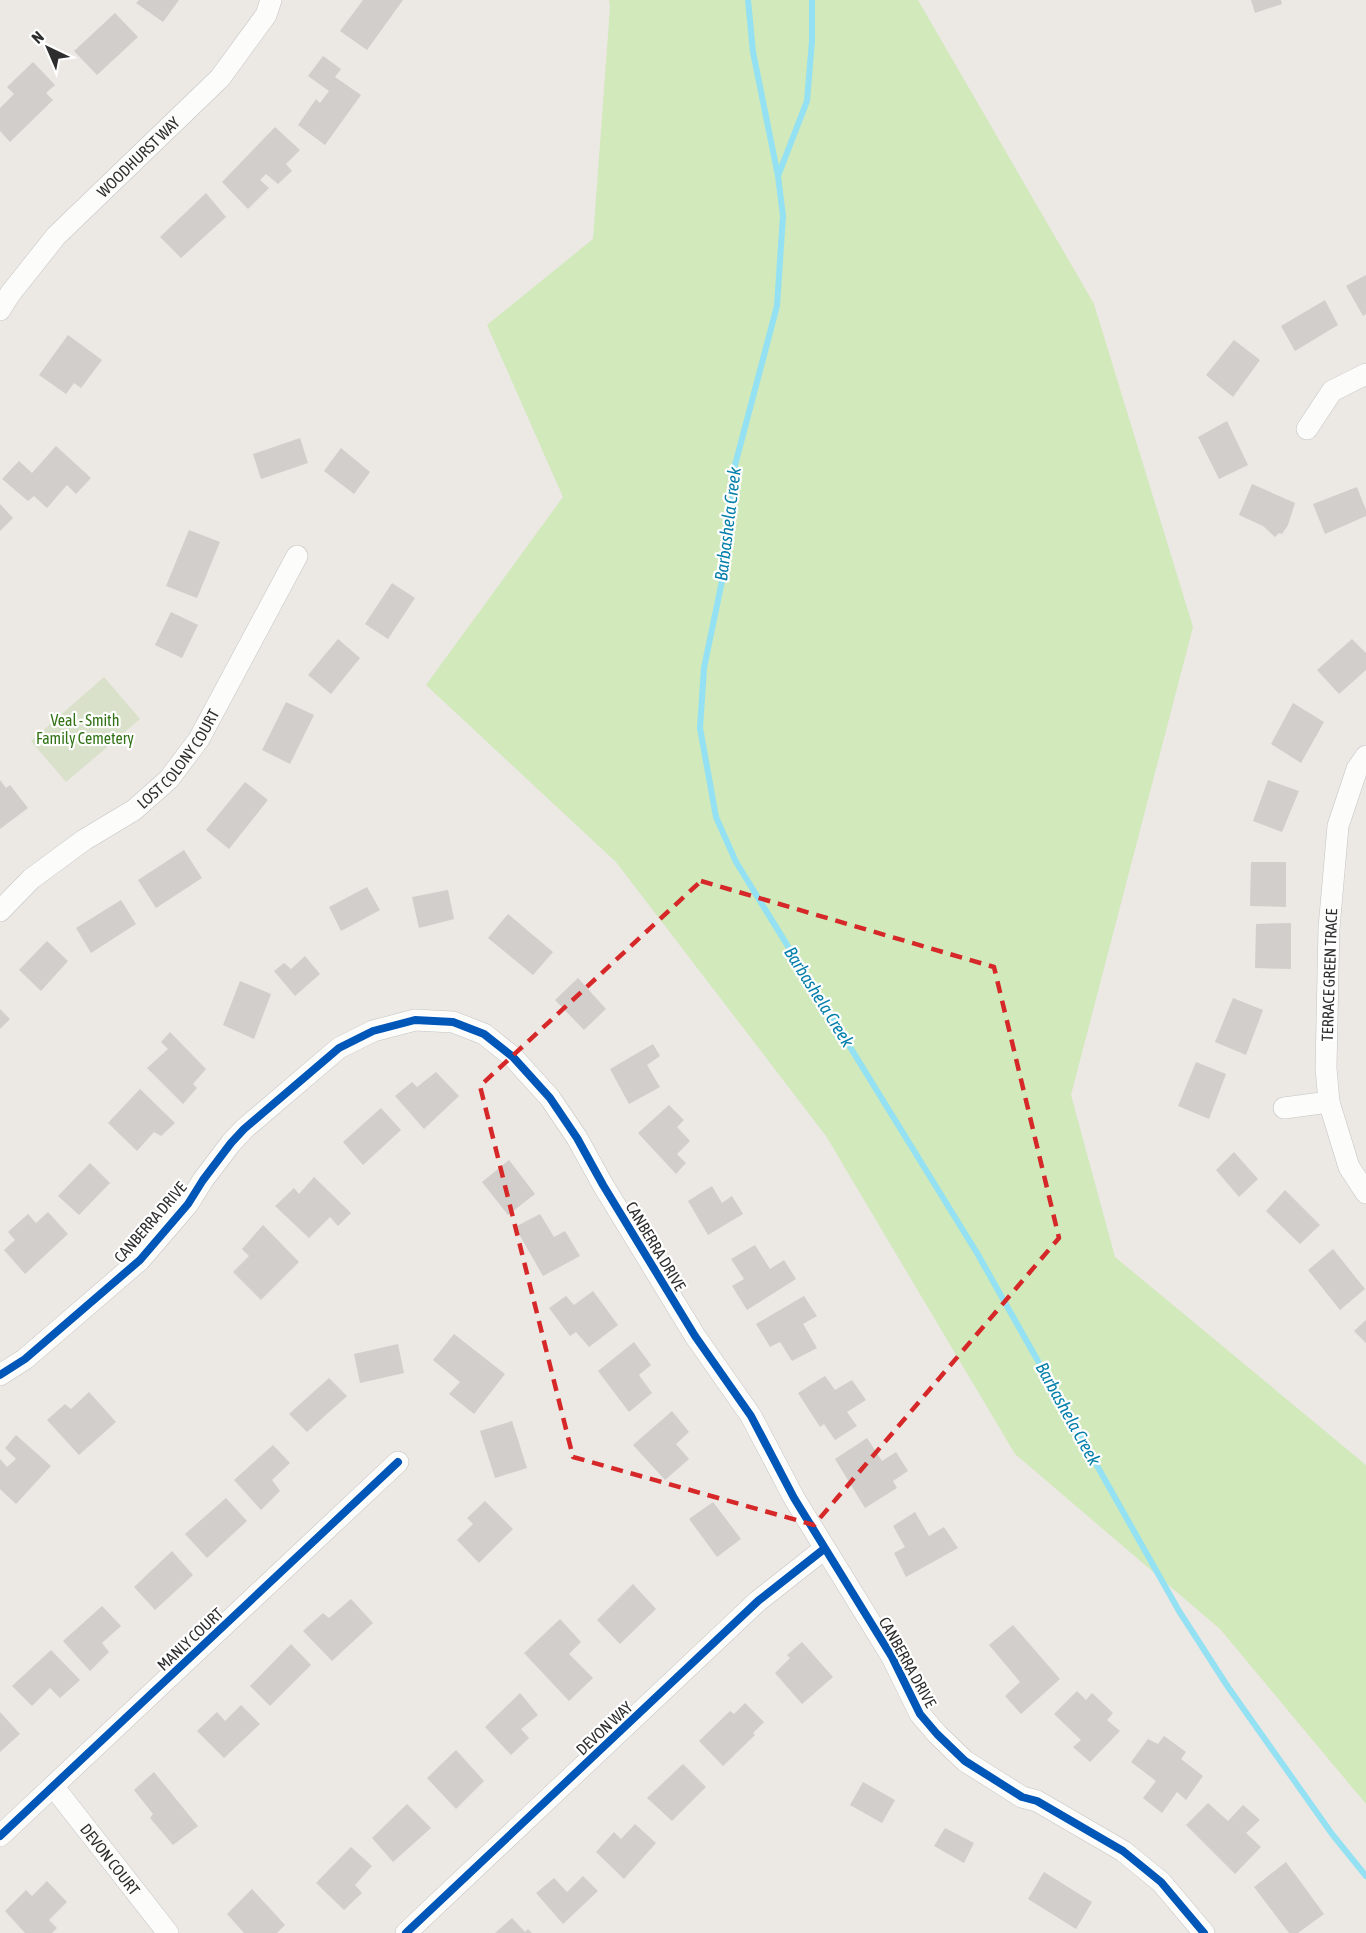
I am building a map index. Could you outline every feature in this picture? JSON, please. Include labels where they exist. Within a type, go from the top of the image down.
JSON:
[{"type":"street","name":"WOODHURST WAY","points":[[0,310],[56,236],[220,78],[266,15],[271,0]]},
{"type":"street","points":[[1307,429],[1332,391],[1366,374]]},
{"type":"street","name":"LOST COLONY COURT","points":[[0,911],[31,879],[84,840],[134,810],[169,779],[199,739],[297,556]]},
{"type":"street","name":"TERRACE GREEN TRACE","points":[[1366,756],[1357,769],[1338,826],[1329,928],[1326,1068],[1329,1102],[1349,1167],[1366,1193]]},
{"type":"street","name":"CANBERRA DRIVE","points":[[0,1376],[25,1359],[140,1260],[188,1204],[210,1171],[244,1129],[331,1054],[364,1035],[415,1020],[453,1022],[484,1034],[513,1057],[550,1098],[577,1138],[695,1336],[752,1416],[794,1498],[892,1657],[920,1714],[965,1761],[1022,1797],[1037,1802],[1123,1851],[1161,1882],[1204,1933]]},
{"type":"street","points":[[1284,1108],[1329,1102]]},
{"type":"street","name":"MANLY COURT","points":[[0,1836],[398,1462]]},
{"type":"street","name":"DEVON WAY","points":[[406,1933],[758,1601],[824,1549]]},
{"type":"street","name":"DEVON COURT","points":[[53,1786],[168,1933]]},
{"type":"highlighted area","points":[[701,881],[994,967],[1059,1238],[814,1525],[573,1457],[480,1086]]},
{"type":"green space","points":[[609,0],[918,0],[1094,304],[1193,627],[1071,1095],[1115,1257],[1366,1465],[1366,1804],[1220,1629],[1015,1454],[826,1136],[616,862],[426,685],[563,497],[487,325],[593,239]]},
{"type":"green space","name":"Veal - Smith Family Cemetery","points":[[104,677],[140,719],[66,782],[31,741]]},
{"type":"building","points":[[139,0],[179,0],[163,22],[136,3]]},
{"type":"building","points":[[363,0],[403,0],[367,50],[340,31]]},
{"type":"building","points":[[1251,0],[1281,0],[1282,4],[1255,13]]},
{"type":"building","points":[[115,13],[138,37],[97,75],[74,51]]},
{"type":"building","points":[[323,56],[341,69],[335,77],[361,95],[325,145],[298,125],[316,99],[320,103],[329,91],[308,76]]},
{"type":"building","points":[[33,62],[55,85],[46,93],[53,100],[10,142],[0,131],[0,108],[14,94],[7,87]]},
{"type":"building","points":[[275,127],[300,150],[286,164],[292,171],[278,184],[266,174],[260,180],[269,188],[248,209],[222,182]]},
{"type":"building","points":[[206,193],[226,217],[181,258],[160,237]]},
{"type":"building","points":[[1366,275],[1366,314],[1363,316],[1346,286]]},
{"type":"building","points":[[1325,300],[1338,325],[1295,351],[1281,326]]},
{"type":"building","points":[[68,335],[102,360],[81,388],[74,383],[66,394],[39,375]]},
{"type":"building","points":[[1234,340],[1260,360],[1233,397],[1206,375]]},
{"type":"building","points":[[1227,421],[1248,465],[1219,479],[1198,437]]},
{"type":"building","points":[[300,438],[308,463],[261,479],[253,454]]},
{"type":"building","points":[[56,446],[91,478],[76,494],[67,485],[47,508],[34,496],[28,501],[2,479],[19,461],[32,473]]},
{"type":"building","points":[[341,448],[370,472],[354,494],[324,471]]},
{"type":"building","points":[[1252,484],[1295,503],[1288,525],[1282,534],[1279,533],[1275,537],[1263,526],[1239,515]]},
{"type":"building","points":[[1357,487],[1366,516],[1325,534],[1313,504]]},
{"type":"building","points":[[0,504],[13,518],[0,531]]},
{"type":"building","points":[[189,530],[220,542],[197,598],[166,586]]},
{"type":"building","points":[[392,583],[415,598],[388,639],[365,624]]},
{"type":"building","points":[[171,612],[198,625],[182,658],[155,645]]},
{"type":"building","points":[[338,639],[360,658],[331,694],[308,675]]},
{"type":"building","points":[[1352,639],[1366,653],[1366,670],[1339,694],[1317,670]]},
{"type":"building","points":[[286,702],[314,715],[290,764],[262,750]]},
{"type":"building","points":[[1293,703],[1324,722],[1301,763],[1271,744]]},
{"type":"building","points":[[0,780],[6,788],[10,785],[28,808],[0,829]]},
{"type":"building","points":[[1268,780],[1299,791],[1282,832],[1253,821]]},
{"type":"building","points":[[245,782],[268,800],[229,849],[206,830]]},
{"type":"building","points":[[184,850],[202,878],[156,908],[138,880]]},
{"type":"building","points":[[1251,862],[1286,862],[1286,907],[1250,906]]},
{"type":"building","points":[[367,887],[380,910],[341,931],[329,907]]},
{"type":"building","points":[[448,890],[454,919],[419,928],[412,897]]},
{"type":"building","points":[[121,900],[136,924],[91,953],[76,928]]},
{"type":"building","points":[[508,914],[553,952],[533,975],[488,938]]},
{"type":"building","points":[[1291,923],[1291,969],[1255,968],[1256,924]]},
{"type":"building","points":[[47,941],[68,961],[41,991],[19,970]]},
{"type":"building","points":[[305,956],[320,974],[295,996],[274,971],[284,963],[291,969]]},
{"type":"building","points":[[578,978],[606,1009],[584,1030],[555,1000]]},
{"type":"building","points":[[240,981],[271,994],[254,1039],[223,1025]]},
{"type":"building","points":[[1233,998],[1263,1010],[1246,1055],[1215,1042]]},
{"type":"building","points":[[0,1009],[10,1019],[0,1029]]},
{"type":"building","points":[[170,1032],[206,1069],[193,1084],[197,1088],[183,1104],[147,1068],[168,1049],[161,1042]]},
{"type":"building","points":[[653,1044],[660,1056],[647,1065],[660,1087],[629,1104],[610,1069]]},
{"type":"building","points":[[1196,1062],[1226,1074],[1209,1119],[1178,1106]]},
{"type":"building","points":[[436,1072],[459,1096],[424,1129],[395,1096],[412,1082],[417,1087]]},
{"type":"building","points":[[140,1089],[175,1123],[161,1136],[154,1132],[137,1151],[108,1123]]},
{"type":"building","points":[[669,1105],[684,1120],[677,1127],[690,1141],[677,1154],[686,1163],[676,1174],[638,1133]]},
{"type":"building","points":[[381,1108],[401,1130],[363,1165],[343,1142]]},
{"type":"building","points":[[1234,1152],[1258,1179],[1239,1197],[1216,1170]]},
{"type":"building","points":[[509,1160],[535,1194],[508,1215],[482,1182]]},
{"type":"building","points":[[90,1163],[110,1183],[79,1215],[58,1196]]},
{"type":"building","points":[[314,1177],[351,1213],[338,1226],[330,1217],[309,1238],[275,1206],[294,1188],[299,1194]]},
{"type":"building","points":[[712,1186],[722,1203],[732,1196],[743,1214],[708,1235],[688,1201]]},
{"type":"building","points":[[1285,1190],[1320,1225],[1300,1244],[1266,1211]]},
{"type":"building","points":[[48,1212],[68,1234],[25,1274],[4,1250],[15,1240],[8,1232],[28,1214],[36,1223]]},
{"type":"building","points":[[540,1214],[554,1237],[565,1231],[580,1256],[543,1276],[515,1227]]},
{"type":"building","points":[[263,1225],[299,1262],[261,1300],[233,1272],[249,1256],[242,1249]]},
{"type":"building","points":[[755,1245],[770,1269],[784,1260],[796,1279],[747,1310],[732,1286],[744,1279],[731,1259]]},
{"type":"building","points":[[1333,1249],[1365,1289],[1340,1310],[1308,1270]]},
{"type":"building","points":[[593,1291],[618,1325],[589,1347],[576,1332],[570,1336],[549,1308],[566,1296],[574,1305]]},
{"type":"building","points":[[804,1296],[817,1316],[803,1324],[817,1348],[792,1361],[780,1342],[770,1347],[756,1324]]},
{"type":"building","points":[[1366,1320],[1366,1343],[1354,1331]]},
{"type":"building","points":[[454,1334],[505,1374],[474,1414],[449,1394],[460,1382],[433,1360]]},
{"type":"building","points":[[634,1342],[651,1365],[639,1375],[652,1393],[629,1412],[598,1371]]},
{"type":"building","points":[[398,1344],[404,1373],[360,1383],[354,1354]]},
{"type":"building","points":[[825,1376],[835,1390],[852,1380],[866,1400],[847,1412],[857,1426],[835,1440],[824,1424],[820,1427],[798,1393]]},
{"type":"building","points":[[329,1378],[347,1396],[307,1432],[289,1414]]},
{"type":"building","points":[[89,1392],[116,1422],[79,1455],[47,1420],[65,1404],[71,1409]]},
{"type":"building","points":[[672,1411],[689,1432],[676,1444],[689,1459],[665,1480],[633,1445]]},
{"type":"building","points":[[512,1421],[527,1468],[495,1478],[480,1431]]},
{"type":"building","points":[[16,1435],[51,1466],[16,1504],[0,1489],[0,1459],[7,1467],[16,1459],[5,1448]]},
{"type":"building","points":[[867,1438],[882,1461],[896,1452],[908,1471],[893,1481],[897,1488],[865,1508],[835,1459]]},
{"type":"building","points":[[273,1445],[290,1463],[272,1480],[280,1491],[261,1510],[234,1480]]},
{"type":"building","points":[[226,1498],[247,1521],[207,1558],[185,1534]]},
{"type":"building","points":[[485,1501],[513,1529],[479,1563],[457,1540],[473,1524],[467,1518]]},
{"type":"building","points":[[713,1502],[741,1539],[717,1557],[689,1519]]},
{"type":"building","points":[[915,1512],[929,1536],[944,1527],[958,1548],[906,1577],[894,1553],[905,1547],[893,1526]]},
{"type":"building","points":[[172,1551],[193,1575],[155,1610],[134,1587]]},
{"type":"building","points":[[633,1584],[656,1609],[620,1644],[597,1620]]},
{"type":"building","points":[[351,1599],[373,1623],[332,1661],[303,1631],[323,1613],[329,1618]]},
{"type":"building","points":[[102,1606],[121,1626],[102,1643],[109,1652],[90,1671],[63,1641]]},
{"type":"building","points":[[560,1619],[581,1642],[569,1654],[593,1678],[569,1701],[524,1653]]},
{"type":"building","points":[[1013,1625],[1060,1679],[1021,1714],[1005,1696],[1020,1682],[989,1645]]},
{"type":"building","points":[[802,1642],[833,1677],[802,1704],[775,1673],[790,1658],[787,1655]]},
{"type":"building","points":[[291,1644],[311,1665],[270,1706],[250,1686]]},
{"type":"building","points":[[51,1650],[80,1680],[60,1698],[50,1688],[32,1706],[12,1686]]},
{"type":"building","points":[[1077,1691],[1086,1700],[1092,1693],[1113,1713],[1107,1720],[1120,1731],[1090,1762],[1073,1747],[1081,1740],[1054,1714]]},
{"type":"building","points":[[520,1693],[538,1715],[521,1729],[529,1738],[511,1755],[485,1727]]},
{"type":"building","points":[[745,1703],[764,1722],[753,1733],[755,1735],[723,1766],[699,1741],[730,1711],[734,1714]]},
{"type":"building","points":[[241,1705],[260,1724],[224,1758],[197,1731],[217,1712],[225,1721]]},
{"type":"building","points":[[0,1712],[20,1734],[0,1752]]},
{"type":"building","points":[[1164,1736],[1186,1752],[1181,1759],[1203,1776],[1186,1800],[1177,1792],[1162,1813],[1143,1798],[1156,1781],[1131,1762],[1148,1739],[1158,1744]]},
{"type":"building","points":[[456,1750],[484,1781],[456,1809],[427,1778]]},
{"type":"building","points":[[683,1764],[706,1787],[672,1821],[647,1798]]},
{"type":"building","points":[[154,1772],[198,1826],[173,1845],[150,1818],[153,1814],[134,1790]]},
{"type":"building","points":[[863,1782],[895,1800],[882,1823],[850,1805]]},
{"type":"building","points":[[1208,1803],[1228,1821],[1243,1805],[1260,1820],[1246,1833],[1261,1847],[1235,1874],[1186,1825]]},
{"type":"building","points":[[407,1804],[431,1828],[393,1862],[372,1838]]},
{"type":"building","points":[[635,1824],[656,1843],[624,1879],[596,1852],[614,1832],[621,1839]]},
{"type":"building","points":[[945,1828],[974,1843],[964,1863],[934,1846]]},
{"type":"building","points":[[351,1847],[372,1866],[355,1885],[362,1893],[344,1910],[316,1883]]},
{"type":"building","points":[[1286,1862],[1324,1914],[1298,1933],[1289,1933],[1254,1887]]},
{"type":"building","points":[[1044,1872],[1092,1902],[1076,1929],[1028,1899]]},
{"type":"building","points":[[583,1876],[598,1891],[563,1924],[536,1893],[554,1878],[567,1892]]},
{"type":"building","points":[[47,1881],[67,1902],[49,1920],[57,1928],[52,1933],[25,1933],[5,1911],[26,1890],[32,1896]]},
{"type":"building","points":[[252,1889],[285,1925],[277,1933],[244,1933],[227,1914]]},
{"type":"building","points":[[512,1918],[525,1932],[528,1929],[532,1933],[495,1933]]},
{"type":"waterway","name":"Barbashela Creek","points":[[748,0],[753,52],[778,176],[783,216],[777,306],[735,465],[729,547],[704,668],[700,728],[716,817],[736,862],[977,1253],[1179,1611],[1228,1687],[1332,1834],[1366,1876]]},
{"type":"waterway","points":[[778,176],[807,101],[812,41],[812,0]]},
{"type":"cycle path","points":[[0,1375],[25,1359],[140,1260],[188,1204],[203,1180],[244,1129],[339,1048],[373,1031],[415,1020],[453,1022],[484,1034],[513,1057],[550,1098],[577,1138],[695,1336],[751,1416],[794,1498],[892,1657],[920,1714],[965,1761],[1022,1797],[1037,1801],[1123,1851],[1161,1882],[1204,1933]]},
{"type":"cycle path","points":[[0,1836],[398,1462]]},
{"type":"cycle path","points":[[406,1933],[758,1601],[824,1549]]}]
